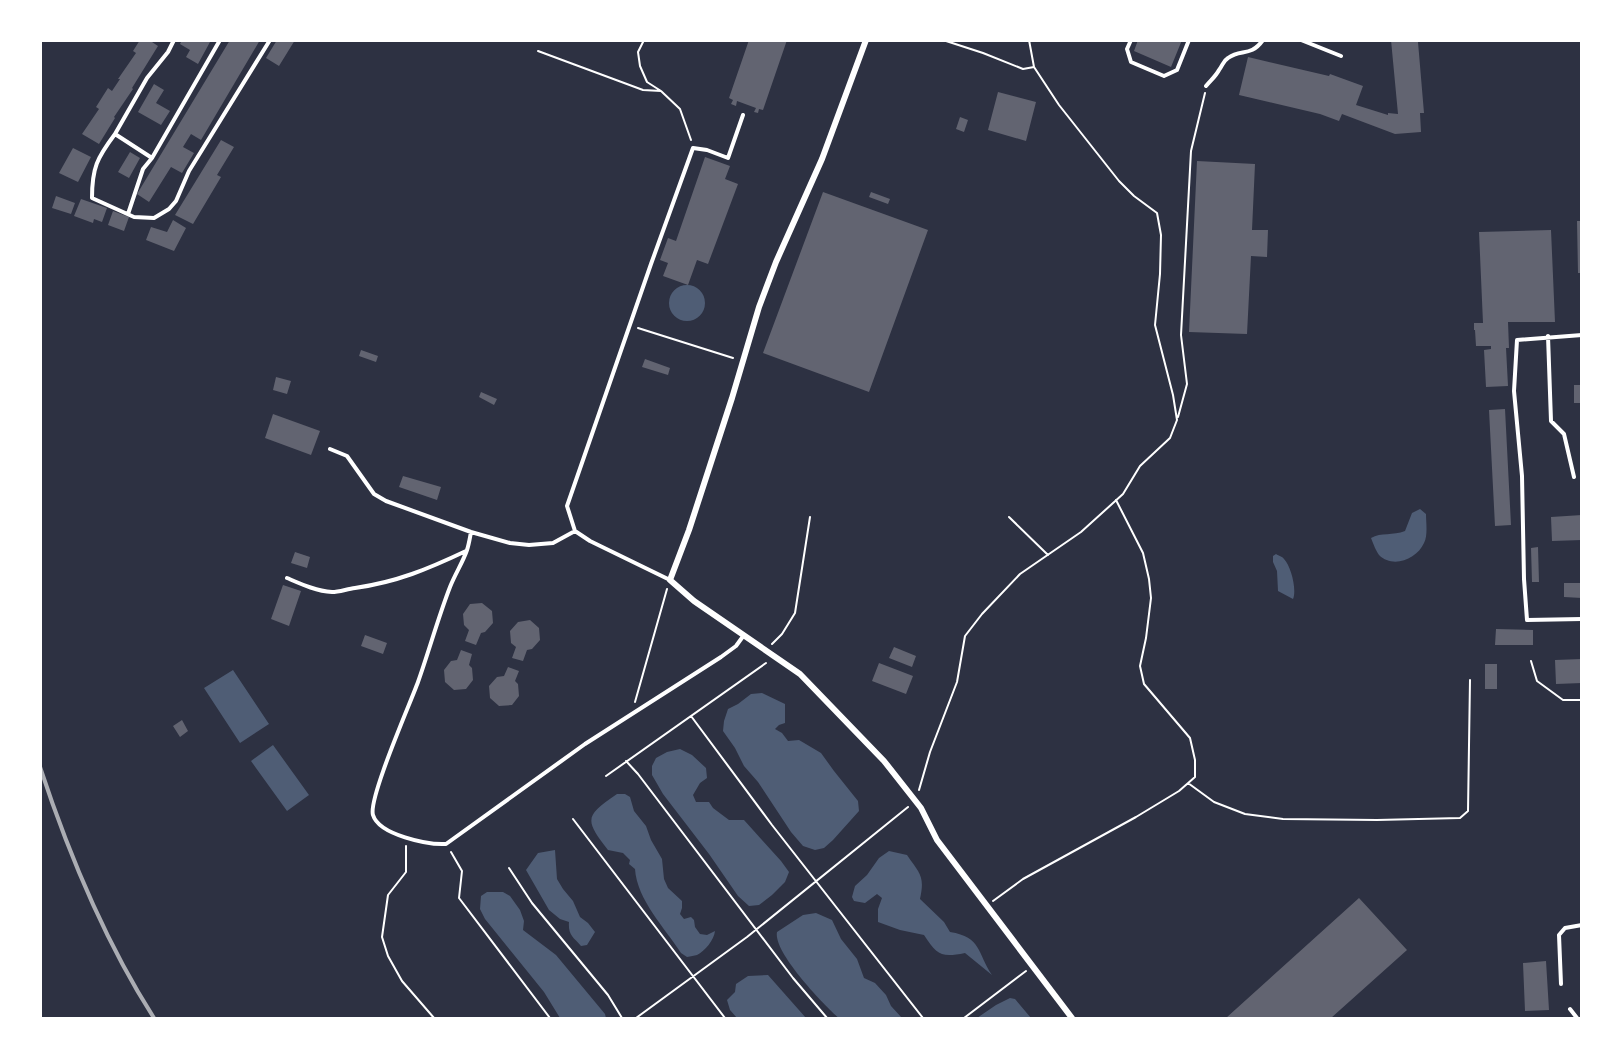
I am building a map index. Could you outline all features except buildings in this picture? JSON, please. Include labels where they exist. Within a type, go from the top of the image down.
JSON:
[{"type":"street","points":[[866,40],[822,159],[759,306],[689,530],[670,580],[694,601],[800,674],[884,761],[921,808],[937,840],[1072,1018]]},
{"type":"lane","points":[[174,40],[168,52],[147,78],[115,134],[102,150],[92,176],[92,198],[134,217],[154,218],[169,209],[176,201],[189,171],[270,40]]},
{"type":"lane","points":[[128,214],[143,169],[152,158],[220,40]]},
{"type":"lane","points":[[1131,40],[1127,49],[1131,62],[1164,76],[1177,70],[1189,40]]},
{"type":"lane","points":[[1206,86],[1230,56],[1256,49],[1263,40]]},
{"type":"lane","points":[[1301,40],[1341,56]]},
{"type":"lane","points":[[670,580],[590,541],[575,531],[567,506],[693,148],[707,150],[728,158],[744,115]]},
{"type":"lane","points":[[115,134],[152,158]]},
{"type":"lane","points":[[1581,335],[1518,340],[1514,391],[1522,476],[1527,620],[1581,618]]},
{"type":"lane","points":[[1548,336],[1551,421],[1564,434],[1574,477]]},
{"type":"lane","points":[[330,449],[347,456],[374,494],[386,501],[471,532],[510,543],[529,545],[553,543],[575,531]]},
{"type":"lane","points":[[471,532],[467,550],[448,593],[372,805],[373,817],[382,826],[406,837],[434,845],[446,844],[585,744],[721,657],[736,646],[744,635]]},
{"type":"lane","points":[[286,578],[314,589],[332,592],[352,589],[401,579],[467,550]]},
{"type":"lane","points":[[1561,984],[1559,935],[1565,928],[1581,925]]},
{"type":"lane","points":[[1570,1009],[1577,1018]]},
{"type":"path","points":[[644,40],[638,52],[640,66],[647,82],[662,91],[680,109],[693,148]]},
{"type":"path","points":[[943,40],[1023,69],[1034,67]]},
{"type":"path","points":[[1029,40],[1034,67],[1059,105],[1119,181],[1134,196],[1157,213],[1161,235],[1155,325],[1177,420]]},
{"type":"path","points":[[538,51],[643,90],[662,91]]},
{"type":"path","points":[[636,1018],[756,929],[915,801],[930,752],[957,682],[965,636],[982,614],[1020,574],[1081,532],[1123,494],[1140,466],[1170,438],[1187,384],[1181,335],[1191,151],[1206,86]]},
{"type":"path","points":[[630,325],[743,362]]},
{"type":"path","points":[[987,906],[1023,879],[1179,791],[1194,777],[1195,760],[1190,738],[1144,684],[1140,666],[1151,598],[1149,579],[1143,553],[1116,500]]},
{"type":"path","points":[[765,650],[782,634],[795,613],[810,517]]},
{"type":"path","points":[[1009,517],[1048,555]]},
{"type":"path","points":[[632,714],[670,580]]},
{"type":"path","points":[[606,776],[776,657]]},
{"type":"path","points":[[1531,661],[1537,681],[1563,700],[1581,700]]},
{"type":"path","points":[[1188,783],[1214,802],[1245,814],[1283,819],[1460,818],[1468,811],[1470,680]]},
{"type":"path","points":[[691,716],[772,825],[923,1018]]},
{"type":"path","points":[[626,761],[793,978],[827,1018]]},
{"type":"path","points":[[573,819],[725,1018]]},
{"type":"path","points":[[406,837],[406,872],[388,895],[382,938],[388,956],[402,981],[434,1018]]},
{"type":"path","points":[[446,844],[462,871],[459,898],[550,1018]]},
{"type":"path","points":[[509,868],[532,903],[608,995],[622,1018]]},
{"type":"path","points":[[964,1018],[1032,966]]},
{"type":"water","points":[[687,285],[700,290],[705,303],[700,316],[687,321],[674,316],[669,303],[674,290]]},
{"type":"water","points":[[1420,509],[1426,514],[1425,540],[1421,549],[1410,558],[1398,562],[1379,555],[1371,538],[1405,531],[1412,513]]},
{"type":"water","points":[[1276,554],[1287,562],[1291,572],[1294,584],[1293,599],[1278,591],[1277,571],[1273,562],[1273,556]]},
{"type":"water","points":[[233,670],[269,724],[240,743],[204,688]]},
{"type":"water","points":[[762,693],[785,704],[785,723],[775,729],[782,733],[788,741],[799,740],[821,753],[858,801],[859,811],[824,848],[815,850],[803,846],[744,766],[723,731],[728,709],[751,694]]},
{"type":"water","points":[[273,745],[309,795],[287,811],[251,761]]},
{"type":"water","points":[[680,749],[692,755],[706,768],[707,778],[700,783],[693,795],[696,802],[709,802],[729,820],[744,820],[789,872],[785,882],[759,905],[749,906],[738,896],[663,794],[652,775],[652,766],[656,758]]},
{"type":"water","points":[[617,794],[630,797],[634,811],[646,826],[662,859],[664,879],[668,888],[682,901],[680,914],[684,919],[691,917],[694,920],[695,927],[700,934],[707,935],[715,931],[709,945],[697,955],[687,957],[681,953],[646,903],[635,869],[629,864],[630,860],[623,853],[608,850],[595,831],[592,824],[594,813]]},
{"type":"water","points":[[555,850],[557,879],[573,901],[580,917],[595,932],[587,945],[581,946],[570,933],[569,922],[560,919],[549,910],[526,870],[538,853]]},
{"type":"water","points":[[889,851],[907,855],[922,880],[920,899],[944,922],[950,932],[960,934],[973,942],[992,975],[965,953],[945,955],[936,951],[924,935],[878,922],[878,909],[882,898],[877,894],[865,903],[854,901],[852,897],[855,886],[867,875],[879,858]]},
{"type":"water","points":[[487,892],[503,892],[510,896],[520,910],[524,921],[523,930],[556,955],[606,1018],[560,1018],[544,992],[485,919],[480,909],[481,896]]},
{"type":"water","points":[[816,913],[832,920],[841,939],[857,959],[864,978],[875,983],[902,1018],[839,1018],[801,978],[783,952],[777,932],[803,915]]},
{"type":"water","points":[[768,975],[806,1018],[737,1018],[730,1010],[727,1000],[735,992],[736,984],[748,976]]},
{"type":"water","points":[[1010,998],[1015,999],[1031,1018],[977,1018],[996,1005]]},
{"type":"railway","points":[[40,767],[89,896],[119,958],[154,1018]]}]
